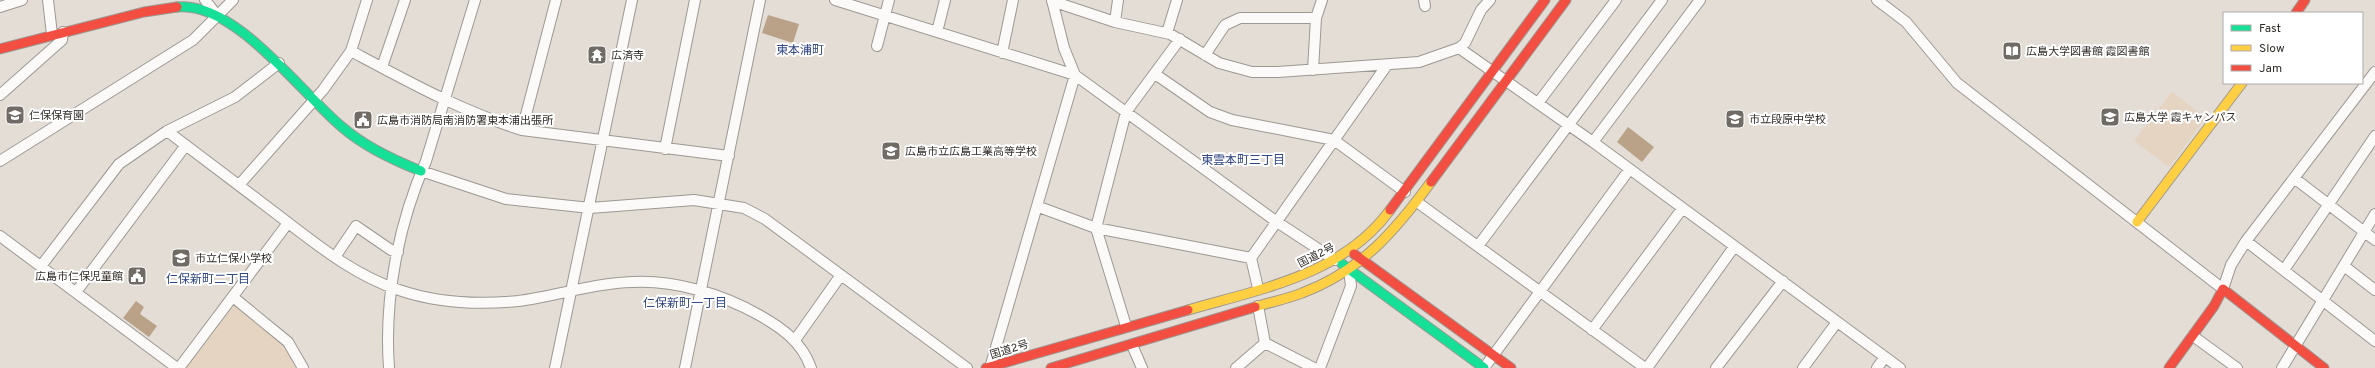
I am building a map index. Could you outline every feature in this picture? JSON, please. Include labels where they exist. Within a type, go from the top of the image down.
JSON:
[{"type":"main road","name":"国道2号","points":[[989,368],[1126,326],[1297,278],[1335,260],[1380,223],[1405,192],[1545,0]]},
{"type":"main road","points":[[1051,368],[1132,345],[1312,289],[1349,270],[1392,234],[1566,0]]},
{"type":"main road","points":[[2297,12],[2306,0]]},
{"type":"main road","points":[[0,49],[52,34],[144,12],[186,6],[203,9],[217,16],[262,47],[314,100],[358,140],[396,162],[421,171]]},
{"type":"main road","points":[[2137,222],[2241,84]]},
{"type":"main road","points":[[1349,250],[1511,368]]},
{"type":"main road","points":[[1335,260],[1484,368]]},
{"type":"main road","points":[[2169,368],[2193,336],[2223,289],[2283,338],[2296,346],[2324,368]]},
{"type":"street","points":[[0,7],[22,0]]},
{"type":"street","points":[[48,0],[52,34]]},
{"type":"street","points":[[205,0],[217,16]]},
{"type":"street","points":[[0,161],[194,40],[233,0]]},
{"type":"street","points":[[239,185],[314,100],[351,51],[367,0]]},
{"type":"street","points":[[382,68],[405,0]]},
{"type":"street","points":[[390,368],[388,316],[391,286],[398,252],[421,171],[475,0]]},
{"type":"street","points":[[522,130],[556,0]]},
{"type":"street","points":[[555,368],[590,208],[632,0]]},
{"type":"street","points":[[665,149],[695,0]]},
{"type":"street","points":[[685,368],[760,0]]},
{"type":"street","points":[[835,0],[1075,75],[1277,222],[1335,260]]},
{"type":"street","points":[[877,46],[889,0]]},
{"type":"street","points":[[937,32],[945,0]]},
{"type":"street","points":[[1002,53],[1013,0]]},
{"type":"street","points":[[1115,22],[1118,0]]},
{"type":"street","points":[[1167,33],[1177,0]]},
{"type":"street","points":[[1313,70],[1316,18],[1322,0]]},
{"type":"street","points":[[1052,1],[1115,22],[1167,33],[1180,39],[1219,63],[1252,72],[1313,70],[1418,62],[1459,48],[1465,43],[1481,10],[1490,0]]},
{"type":"street","points":[[1538,103],[1616,0]]},
{"type":"street","points":[[1478,246],[1662,0]]},
{"type":"street","points":[[1593,142],[1700,0]]},
{"type":"street","points":[[1877,0],[1906,22],[1957,83],[2223,289],[2231,265],[2246,241],[2375,72]]},
{"type":"street","points":[[989,368],[1039,207],[1075,75],[1064,48],[1052,1]]},
{"type":"street","points":[[1206,55],[1225,26],[1240,18],[1316,18]]},
{"type":"street","points":[[0,95],[62,40],[63,32]]},
{"type":"street","points":[[1126,326],[1096,228],[1126,112],[1180,39]]},
{"type":"street","points":[[1459,48],[1507,80],[1593,142],[1629,170],[1783,281],[1900,368]]},
{"type":"street","points":[[351,51],[444,100],[489,120],[522,130],[729,156]]},
{"type":"street","points":[[41,266],[119,164],[167,131],[235,97],[279,63]]},
{"type":"street","points":[[1258,288],[1251,258],[1387,65]]},
{"type":"street","points":[[1155,74],[1210,112],[1232,120],[1334,140],[1405,192]]},
{"type":"street","points":[[167,131],[335,257],[366,276],[391,286],[441,301],[479,303],[518,300],[572,290],[635,281],[675,285],[701,291],[753,311],[780,326],[794,340],[811,368]]},
{"type":"street","points":[[2284,270],[2375,136]]},
{"type":"street","points":[[76,292],[186,145]]},
{"type":"street","points":[[1484,368],[1629,170]]},
{"type":"street","points":[[421,171],[506,200],[590,208],[694,200],[719,202],[744,208],[765,219],[967,368]]},
{"type":"street","points":[[2294,178],[2375,240]]},
{"type":"street","points":[[1417,202],[1646,368],[1734,247]]},
{"type":"street","points":[[1039,207],[1096,228],[1251,258]]},
{"type":"street","points":[[1592,330],[1682,209]]},
{"type":"street","points":[[2282,368],[2375,214]]},
{"type":"street","points":[[0,236],[178,368],[288,223]]},
{"type":"street","points":[[335,257],[356,226],[391,250],[398,252]]},
{"type":"street","points":[[2246,241],[2375,341]]},
{"type":"street","points":[[2344,266],[2375,290]]},
{"type":"street","points":[[1320,368],[1351,286],[1349,270]]},
{"type":"street","points":[[794,340],[841,275]]},
{"type":"street","points":[[1716,368],[1783,281]]},
{"type":"street","points":[[233,297],[288,342],[303,368]]},
{"type":"street","points":[[1258,306],[1265,343]]},
{"type":"street","points":[[1803,368],[1837,322]]},
{"type":"street","points":[[2193,336],[2232,367]]},
{"type":"street","points":[[1236,368],[1265,343]]},
{"type":"street","points":[[1265,343],[1314,368]]},
{"type":"street","points":[[1132,345],[1142,368]]},
{"type":"street","points":[[1876,368],[1885,357]]},
{"type":"shaded area","points":[[768,15],[799,24],[793,43],[762,33]]},
{"type":"shaded area","points":[[2172,92],[2206,118],[2169,167],[2134,141]]},
{"type":"shaded area","points":[[1628,127],[1654,147],[1642,162],[1617,142]]},
{"type":"shaded area","points":[[136,301],[144,307],[140,314],[157,326],[149,337],[123,318]]},
{"type":"shaded area","points":[[238,304],[277,334],[300,368],[185,368],[230,305]]},
{"type":"traffic: fast","points":[[177,7],[199,9],[221,18],[244,33],[266,52],[342,127],[360,141],[421,171]]},
{"type":"traffic: fast","points":[[1342,264],[1484,368]]},
{"type":"traffic: slow","points":[[2137,222],[2241,84]]},
{"type":"traffic: slow","points":[[1255,307],[1296,295],[1323,284],[1359,261],[1390,233],[1431,182]]},
{"type":"traffic: slow","points":[[1188,310],[1271,286],[1324,265],[1349,250],[1371,232],[1390,210]]},
{"type":"traffic: jam","points":[[1390,210],[1545,0]]},
{"type":"traffic: jam","points":[[1431,182],[1566,0]]},
{"type":"traffic: jam","points":[[2297,12],[2305,0]]},
{"type":"traffic: jam","points":[[0,49],[144,12],[177,7]]},
{"type":"traffic: jam","points":[[1354,254],[1511,368]]},
{"type":"traffic: jam","points":[[2169,368],[2214,306],[2223,289],[2324,368]]},
{"type":"traffic: jam","points":[[1051,368],[1255,307]]},
{"type":"traffic: jam","points":[[986,368],[1188,310]]},
{"type":"place","name":"広島大学図書館 霞図書館","points":[[2012,51]]},
{"type":"place","name":"広済寺","points":[[597,55]]},
{"type":"place","name":"仁保保育園","points":[[15,115]]},
{"type":"place","name":"広島大学 霞キャンパス","points":[[2110,117]]},
{"type":"place","name":"市立段原中学校","points":[[1735,119]]},
{"type":"place","name":"広島市消防局南消防署東本浦出張所","points":[[363,120]]},
{"type":"place","name":"広島市立広島工業高等学校","points":[[891,151]]},
{"type":"place","name":"市立仁保小学校","points":[[181,258]]},
{"type":"place","name":"広島市仁保児童館","points":[[137,276]]},
{"type":"district","name":"東本浦町","points":[[800,50]]},
{"type":"district","name":"東雲本町三丁目","points":[[1243,160]]},
{"type":"district","name":"仁保新町二丁目","points":[[208,279]]},
{"type":"district","name":"仁保新町一丁目","points":[[685,303]]}]
